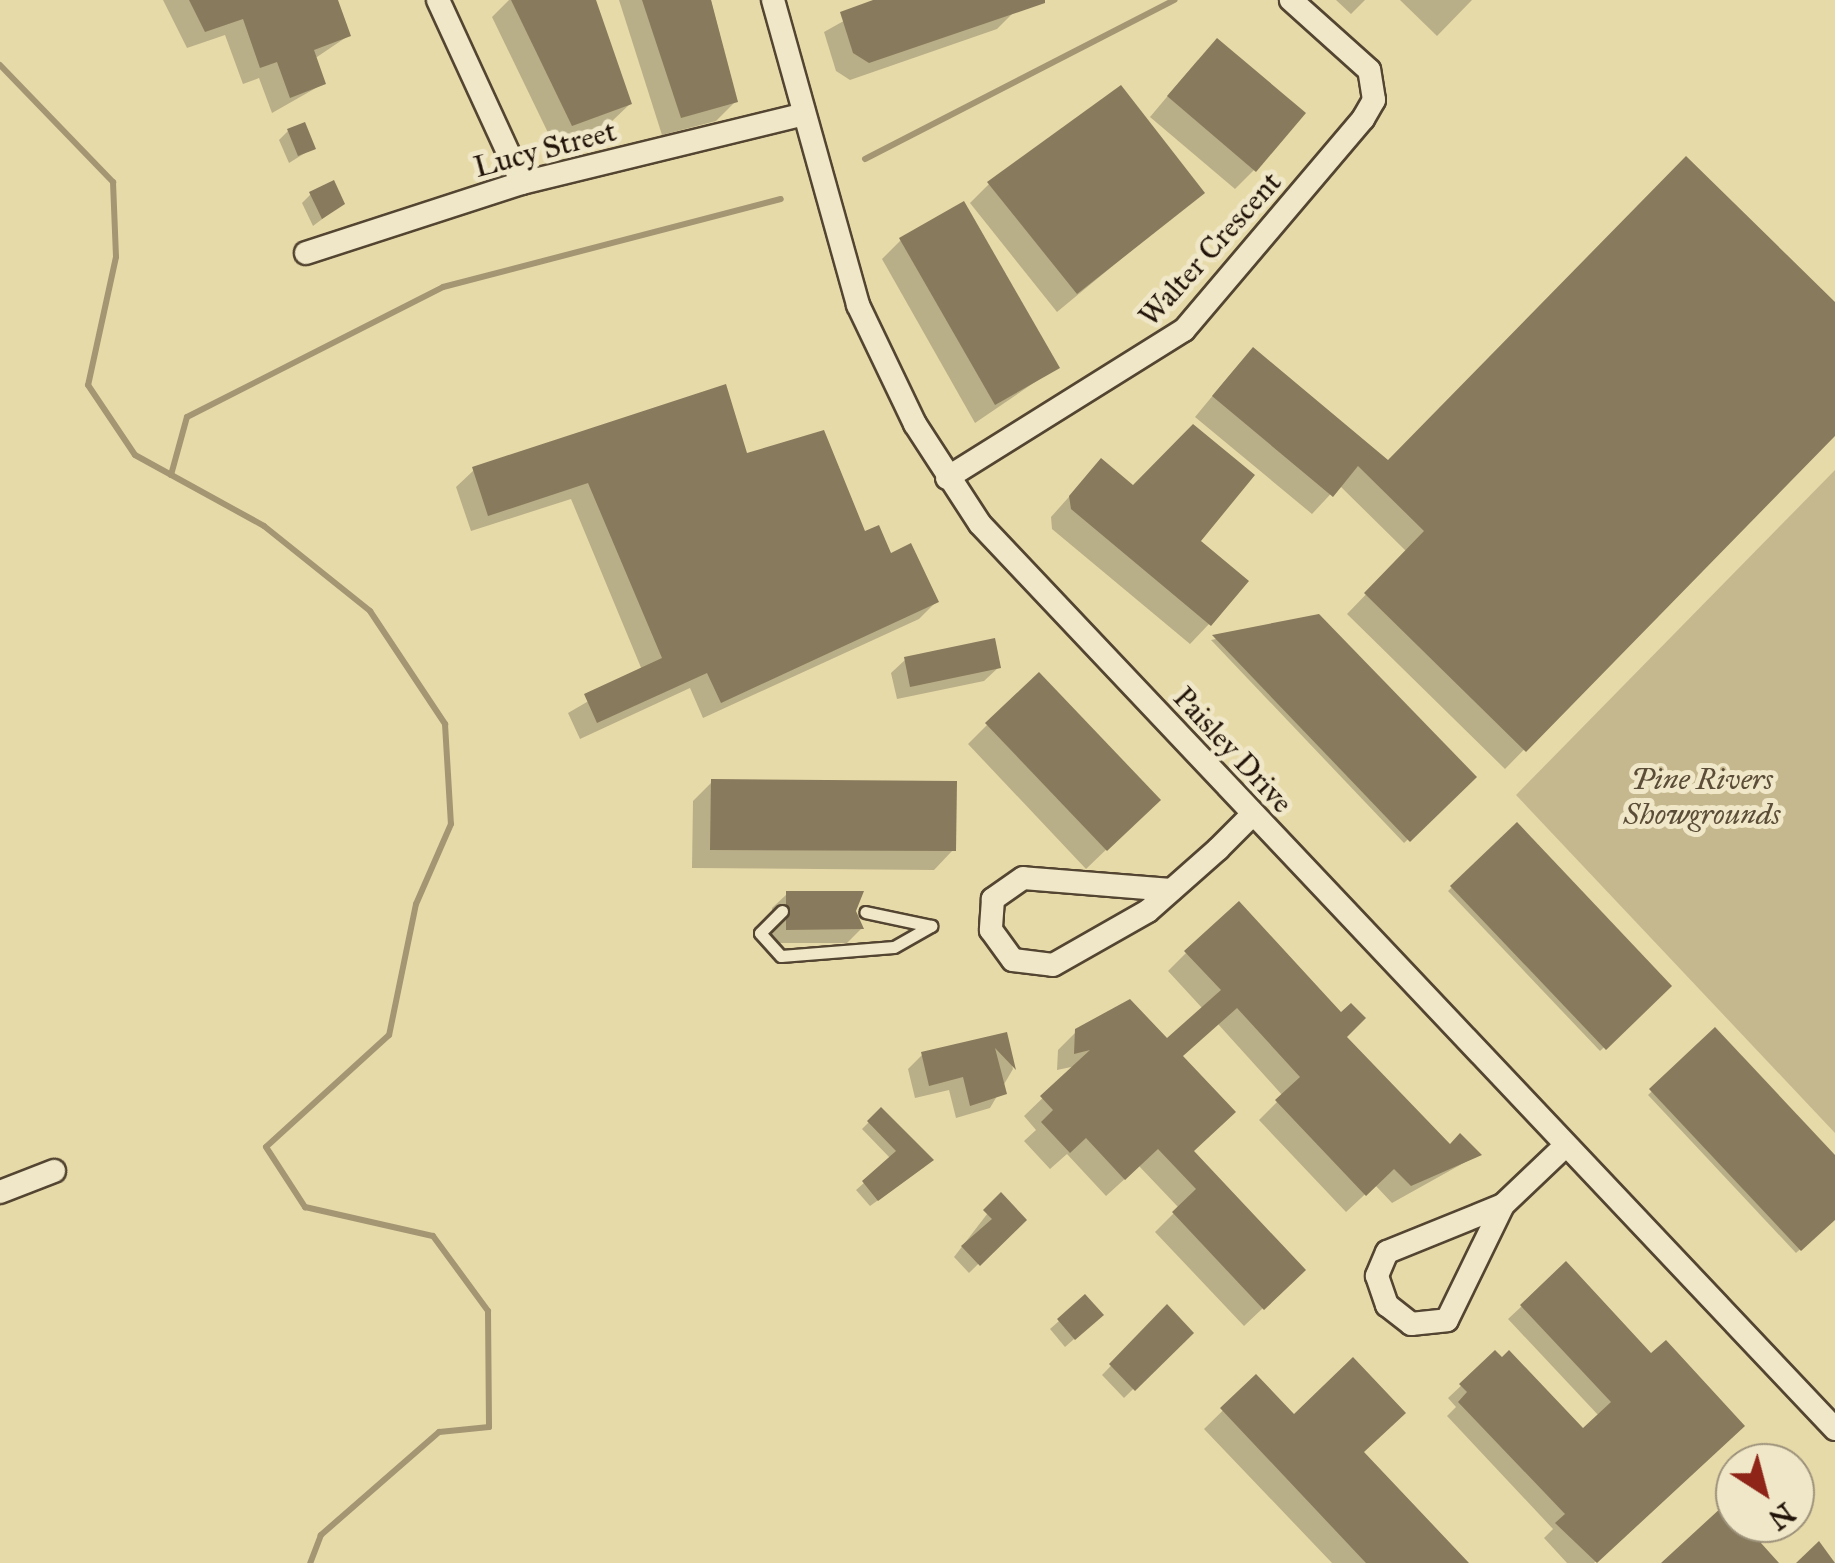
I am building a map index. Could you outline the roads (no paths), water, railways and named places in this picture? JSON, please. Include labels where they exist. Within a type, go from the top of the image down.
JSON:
[{"type":"street","points":[[438,0],[522,182]]},
{"type":"street","name":"Paisley Drive","points":[[773,0],[802,116],[858,305],[947,478],[1020,569],[1835,1428]]},
{"type":"street","name":"Walter Crescent","points":[[947,478],[1184,330],[1363,120],[1374,100],[1369,70],[1292,0]]},
{"type":"street","name":"Lucy Street","points":[[306,253],[522,182],[802,116]]},
{"type":"street","points":[[1171,890],[1023,878],[993,899],[991,930],[1013,960],[1053,966],[1171,890],[1252,815]]},
{"type":"street","points":[[1504,1206],[1387,1252],[1377,1276],[1387,1305],[1411,1324],[1447,1320],[1504,1206],[1565,1146]]},
{"type":"street","points":[[0,1192],[54,1171]]},
{"type":"lane","points":[[782,911],[760,933],[782,956],[894,947],[931,926],[865,912]]},
{"type":"waterway","points":[[865,159],[1175,0]]},
{"type":"waterway","points":[[0,65],[113,182],[116,257],[88,385],[135,455],[264,526],[370,611],[445,724],[451,824],[416,904],[389,1035],[266,1147],[305,1207],[433,1236],[488,1311],[489,1427],[439,1432],[321,1535],[310,1563]]},
{"type":"waterway","points":[[171,475],[187,417],[443,287],[781,199]]},
{"type":"park label","name":"Pine Rivers Showgrounds","points":[[1702,796]]}]
